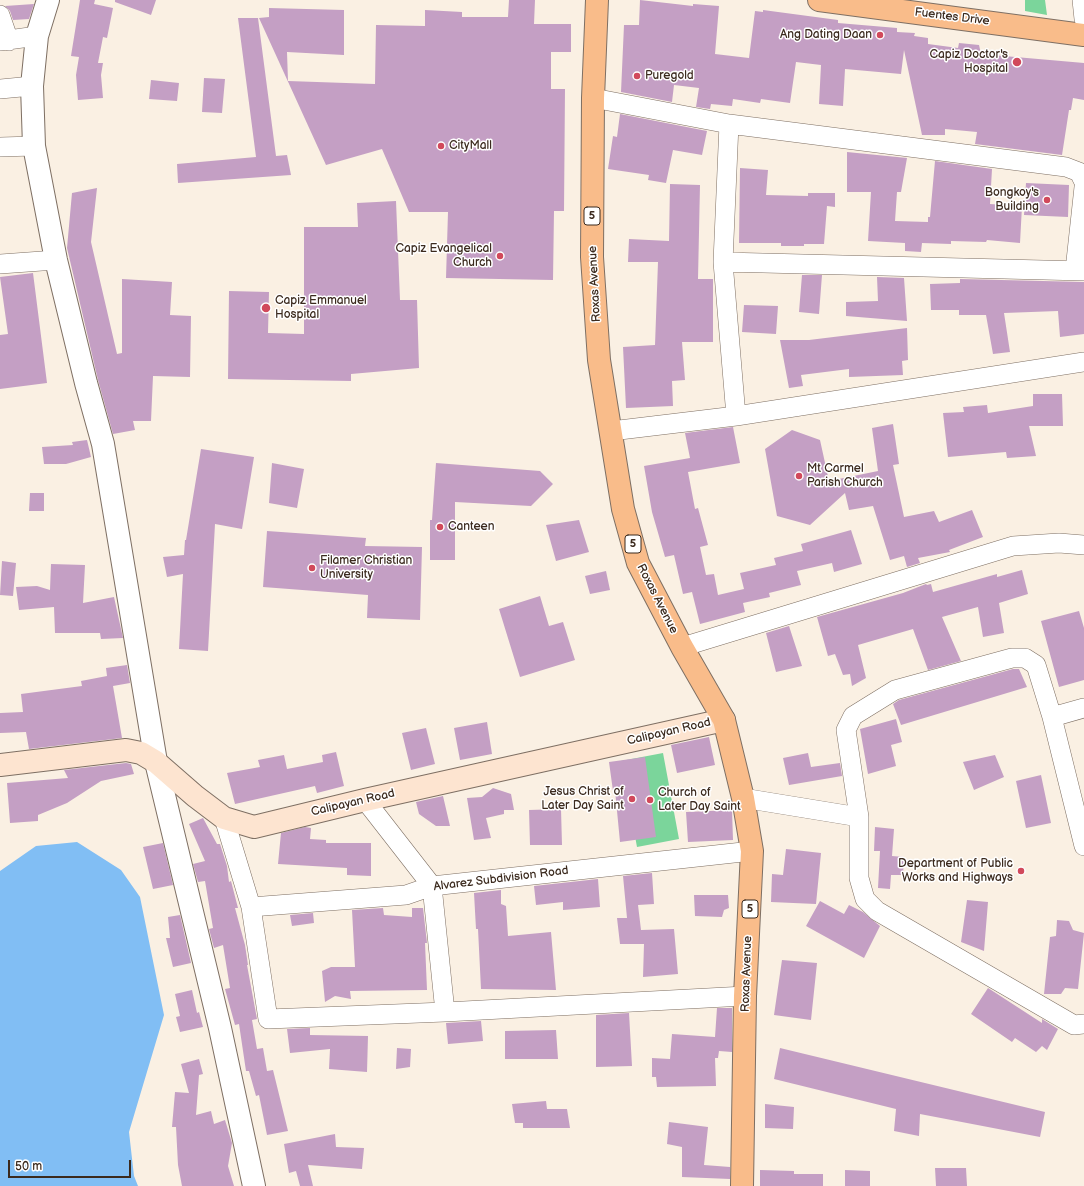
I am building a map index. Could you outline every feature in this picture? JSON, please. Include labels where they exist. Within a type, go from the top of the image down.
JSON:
[{"type":"main road","name":"Roxas Avenue","points":[[597,0],[593,98],[592,257],[599,360],[623,509],[638,563],[682,647],[724,720],[743,798],[752,851],[745,996],[742,1186]]},
{"type":"main road","name":"Fuentes Drive","points":[[819,0],[1084,35]]},
{"type":"main road","name":"Calipayan Road","points":[[0,765],[126,750],[141,753],[156,762],[195,796],[224,818],[254,827],[365,800],[724,720]]},
{"type":"street","points":[[48,0],[37,36],[32,86],[34,146],[56,260],[86,383],[103,444],[156,762],[220,1028],[254,1186]]},
{"type":"street","points":[[1082,0],[1084,19]]},
{"type":"street","points":[[0,15],[5,41],[37,36]]},
{"type":"street","points":[[0,89],[32,86]]},
{"type":"street","points":[[593,98],[729,124],[1066,167],[1079,172],[1084,182]]},
{"type":"street","points":[[729,124],[724,262],[736,416]]},
{"type":"street","points":[[0,147],[34,146]]},
{"type":"street","points":[[724,262],[1080,270],[1084,187]]},
{"type":"street","points":[[0,264],[56,260]]},
{"type":"street","points":[[611,432],[736,416],[1084,362]]},
{"type":"street","points":[[682,647],[1013,546],[1059,543],[1084,545]]},
{"type":"street","points":[[1084,846],[1052,717],[1036,665],[1025,658],[1012,658],[895,690],[853,716],[846,730],[859,817],[859,878],[865,899],[877,911],[1074,1026],[1084,1024]]},
{"type":"street","points":[[1052,717],[1084,708]]},
{"type":"street","points":[[743,798],[859,817]]},
{"type":"street","points":[[365,800],[432,886],[445,1012]]},
{"type":"street","points":[[224,818],[251,907],[268,1019],[445,1012],[745,996]]},
{"type":"street","name":"Alvarez Subdivision Road","points":[[251,907],[406,895],[432,886],[752,851]]},
{"type":"green space","points":[[1025,0],[1045,0],[1047,15],[1025,11]]},
{"type":"green space","name":"Church of Later Day Saint","points":[[663,753],[679,839],[637,847],[621,761]]},
{"type":"water","points":[[77,842],[121,870],[140,897],[164,1015],[129,1132],[134,1176],[138,1186],[0,1186],[0,871],[36,846]]},
{"type":"building","points":[[80,0],[95,0],[94,4],[113,8],[107,38],[103,37],[98,63],[103,63],[101,75],[103,98],[78,100],[76,75],[79,57],[71,56]]},
{"type":"building","points":[[115,0],[156,0],[151,15],[115,2]]},
{"type":"building","points":[[509,0],[535,0],[534,24],[571,24],[571,52],[551,52],[551,89],[565,89],[564,211],[554,211],[553,280],[446,278],[448,212],[409,212],[382,149],[326,165],[259,18],[269,17],[269,8],[344,10],[344,55],[287,52],[288,81],[375,84],[376,25],[425,26],[425,10],[462,12],[462,17],[508,17]]},
{"type":"building","points":[[640,0],[693,6],[693,4],[719,6],[715,54],[749,58],[755,11],[763,12],[763,10],[838,20],[838,23],[897,28],[897,32],[915,33],[914,36],[928,38],[928,44],[958,48],[959,43],[979,45],[981,54],[1084,63],[1084,100],[1073,98],[1071,110],[1069,110],[1062,155],[975,144],[977,132],[945,129],[945,135],[922,135],[904,50],[901,74],[845,69],[843,106],[819,104],[821,65],[796,62],[790,103],[761,99],[760,103],[733,99],[732,106],[711,104],[710,109],[696,107],[699,88],[674,85],[672,102],[621,92],[624,25],[639,25]]},
{"type":"building","points":[[34,4],[29,19],[13,20],[10,11],[5,6]]},
{"type":"building","points":[[238,18],[258,18],[276,156],[287,155],[291,175],[178,183],[177,164],[256,157]]},
{"type":"building","points":[[204,78],[225,79],[222,113],[202,112]]},
{"type":"building","points":[[151,80],[179,83],[177,101],[149,99]]},
{"type":"building","points":[[620,114],[707,131],[702,155],[673,150],[666,183],[648,180],[649,175],[608,169],[613,136],[617,137]]},
{"type":"building","points":[[847,152],[907,158],[901,192],[897,192],[895,221],[928,222],[928,217],[930,217],[935,161],[992,169],[990,204],[1022,206],[1020,243],[987,240],[986,242],[951,241],[951,244],[922,243],[921,252],[905,251],[905,243],[868,241],[871,192],[847,192]]},
{"type":"building","points":[[740,168],[768,170],[766,195],[808,196],[808,193],[835,193],[835,207],[827,206],[824,244],[781,246],[781,243],[739,243]]},
{"type":"building","name":"Bongkoy's Building","points":[[1026,183],[1069,185],[1068,217],[1024,215]]},
{"type":"building","points":[[670,184],[700,185],[698,279],[713,279],[713,342],[682,342],[685,380],[672,381],[673,406],[626,408],[623,347],[655,345],[658,262],[628,262],[629,239],[669,241]]},
{"type":"building","points":[[97,188],[91,242],[117,354],[122,353],[122,279],[172,282],[170,315],[191,316],[190,377],[153,376],[151,421],[133,421],[135,430],[113,434],[98,380],[67,248],[72,193]]},
{"type":"building","points":[[396,201],[400,300],[417,300],[419,368],[351,374],[351,381],[228,379],[229,291],[269,292],[268,333],[304,334],[304,227],[358,227],[357,203]]},
{"type":"building","points":[[33,273],[47,383],[0,389],[0,335],[8,334],[0,277]]},
{"type":"building","points":[[802,275],[822,275],[819,314],[799,312]]},
{"type":"building","points":[[877,277],[904,278],[907,321],[846,316],[846,302],[878,301]]},
{"type":"building","points":[[960,279],[1084,282],[1084,334],[1060,337],[1058,311],[1004,313],[1010,352],[993,354],[986,315],[959,315],[959,310],[931,310],[930,284],[960,283]]},
{"type":"building","points":[[744,305],[778,306],[776,334],[742,332]]},
{"type":"building","points":[[907,328],[908,360],[902,361],[903,375],[849,377],[849,369],[801,375],[803,386],[789,388],[780,340],[809,340]]},
{"type":"building","points":[[1033,394],[1062,394],[1063,426],[1029,426],[1036,456],[1007,458],[1006,452],[948,457],[943,413],[964,412],[963,407],[987,405],[988,413],[1033,406]]},
{"type":"building","points":[[893,424],[899,464],[893,465],[904,517],[934,511],[939,522],[972,510],[983,537],[949,550],[950,552],[918,558],[920,563],[907,567],[904,556],[890,560],[873,506],[849,510],[845,493],[810,525],[777,516],[765,449],[792,430],[820,440],[829,481],[878,471],[872,428]]},
{"type":"building","points":[[733,427],[740,463],[688,472],[695,509],[698,508],[708,545],[700,547],[706,575],[714,574],[718,595],[744,589],[740,573],[776,565],[774,558],[803,551],[801,544],[851,530],[862,564],[834,572],[832,563],[797,571],[801,585],[769,593],[770,597],[743,603],[745,612],[700,624],[692,592],[683,594],[674,555],[665,557],[652,512],[644,466],[690,458],[685,433]]},
{"type":"building","points":[[87,440],[91,457],[66,464],[44,464],[42,447],[73,445],[72,442]]},
{"type":"building","points":[[201,449],[254,457],[242,529],[215,524],[208,651],[179,649],[183,574],[167,577],[163,557],[184,555],[185,540]]},
{"type":"building","points":[[272,463],[304,469],[297,508],[269,503]]},
{"type":"building","points":[[436,463],[540,471],[553,484],[531,506],[455,502],[455,560],[430,560],[430,520],[432,520]]},
{"type":"building","points":[[30,493],[44,493],[44,511],[29,511]]},
{"type":"building","points":[[579,520],[589,552],[556,561],[546,525]]},
{"type":"building","points":[[267,531],[366,538],[365,546],[422,547],[420,620],[367,618],[368,595],[263,587]]},
{"type":"building","points":[[2,561],[16,563],[13,596],[0,595]]},
{"type":"building","points":[[51,564],[85,565],[83,603],[114,597],[123,638],[101,639],[100,633],[55,633],[54,607],[19,610],[16,587],[37,586],[50,590]]},
{"type":"building","points":[[1022,570],[1028,594],[999,603],[1004,633],[983,637],[978,607],[942,617],[961,661],[928,670],[913,629],[858,645],[866,678],[852,686],[850,674],[843,675],[835,654],[828,656],[817,617],[903,593],[926,584],[931,584],[933,592],[997,574],[997,577]]},
{"type":"building","points":[[606,571],[610,590],[590,594],[585,576]]},
{"type":"building","points":[[540,596],[549,626],[563,622],[575,660],[520,677],[499,609]]},
{"type":"building","points":[[1079,611],[1084,628],[1084,680],[1059,687],[1041,621]]},
{"type":"building","points":[[789,626],[802,666],[776,672],[766,633]]},
{"type":"building","points":[[127,665],[130,683],[113,686],[122,738],[29,749],[26,732],[0,733],[0,713],[23,712],[21,694],[82,686],[81,681],[107,676],[106,668]]},
{"type":"building","points":[[1013,669],[1019,669],[1027,687],[901,725],[893,704],[899,700]]},
{"type":"building","points":[[896,719],[902,742],[891,745],[896,766],[868,774],[860,729]]},
{"type":"building","points":[[487,722],[492,754],[460,760],[454,728]]},
{"type":"building","points":[[426,728],[435,764],[411,770],[402,733]]},
{"type":"building","points":[[709,737],[715,765],[677,773],[671,745]]},
{"type":"building","points":[[336,752],[344,786],[317,793],[315,786],[235,804],[227,773],[260,767],[258,760],[284,755],[287,769],[323,762],[322,755]]},
{"type":"building","points":[[808,753],[811,767],[840,763],[842,776],[789,785],[783,758]]},
{"type":"building","points":[[995,755],[1004,777],[974,790],[963,762]]},
{"type":"building","name":"Jesus Christ of Later Day Saint","points":[[645,757],[656,837],[620,842],[615,790],[613,791],[609,762]]},
{"type":"building","points":[[126,763],[131,764],[134,774],[101,781],[67,803],[38,815],[38,821],[10,823],[7,783],[68,778],[64,770]]},
{"type":"building","points":[[1041,775],[1051,823],[1026,828],[1016,781]]},
{"type":"building","points":[[493,788],[511,794],[514,810],[504,810],[504,814],[486,818],[491,838],[474,840],[467,798],[482,797]]},
{"type":"building","points":[[443,796],[450,826],[436,826],[419,814],[416,802]]},
{"type":"building","points":[[561,809],[562,845],[530,845],[529,810]]},
{"type":"building","points":[[732,810],[733,840],[688,842],[686,812]]},
{"type":"building","points":[[203,818],[217,844],[220,844],[227,866],[229,882],[231,881],[238,908],[235,908],[245,945],[247,965],[257,1019],[252,1020],[257,1049],[263,1048],[267,1071],[273,1070],[288,1131],[267,1135],[259,1095],[256,1096],[249,1071],[246,1071],[239,1024],[235,1025],[225,989],[230,988],[223,945],[214,948],[209,929],[213,928],[205,881],[198,882],[193,864],[205,861],[189,824]]},
{"type":"building","points":[[305,827],[311,828],[310,839],[326,840],[326,843],[371,843],[371,876],[347,875],[347,868],[278,864],[281,833]]},
{"type":"building","points":[[875,827],[894,829],[892,856],[904,857],[903,875],[891,875],[890,889],[878,888],[880,851],[874,851]]},
{"type":"building","points":[[163,843],[173,885],[153,889],[143,847]]},
{"type":"building","points":[[786,849],[821,853],[816,904],[771,902],[772,874],[783,875]]},
{"type":"building","points":[[652,873],[654,904],[638,905],[641,930],[674,929],[678,974],[643,977],[644,944],[620,944],[617,918],[627,918],[623,876]]},
{"type":"building","points":[[598,879],[600,907],[563,910],[563,902],[536,905],[534,886]]},
{"type":"building","points":[[501,890],[501,904],[506,906],[508,936],[551,932],[556,990],[481,989],[478,929],[476,929],[474,893]]},
{"type":"building","points":[[694,895],[728,895],[729,908],[724,910],[722,917],[695,916]]},
{"type":"building","points":[[967,900],[988,902],[984,951],[961,942]]},
{"type":"building","points":[[820,901],[844,914],[849,905],[863,912],[880,926],[864,958],[806,926]]},
{"type":"building","points":[[383,908],[384,915],[412,917],[412,908],[423,908],[427,943],[425,943],[427,990],[350,991],[351,999],[335,996],[325,1002],[322,971],[331,967],[355,967],[352,910]]},
{"type":"building","points":[[313,913],[314,923],[292,926],[290,915]]},
{"type":"building","points":[[180,915],[191,963],[173,967],[166,938],[170,938],[168,917]]},
{"type":"building","points":[[1057,920],[1069,921],[1073,930],[1084,933],[1078,989],[1065,988],[1061,994],[1044,994],[1050,937],[1056,936]]},
{"type":"building","points":[[782,960],[817,963],[811,1020],[774,1015]]},
{"type":"building","points":[[988,988],[1042,1023],[1042,1019],[1058,1029],[1047,1050],[1042,1046],[1036,1052],[1015,1038],[1012,1042],[971,1014]]},
{"type":"building","points":[[192,990],[197,1013],[199,1012],[203,1027],[180,1032],[176,1017],[180,1016],[175,994]]},
{"type":"building","points":[[717,1008],[732,1008],[732,1052],[719,1051],[718,1058],[715,1058],[716,1086],[657,1087],[656,1077],[652,1077],[652,1058],[670,1059],[672,1034],[715,1037]]},
{"type":"building","points":[[629,1013],[632,1066],[596,1067],[596,1015]]},
{"type":"building","points":[[481,1021],[483,1041],[448,1044],[446,1023]]},
{"type":"building","points":[[310,1028],[310,1035],[368,1036],[367,1072],[329,1069],[330,1049],[290,1053],[287,1029]]},
{"type":"building","points":[[556,1030],[558,1059],[505,1059],[505,1031]]},
{"type":"building","points":[[397,1048],[411,1049],[410,1067],[396,1069]]},
{"type":"building","points":[[780,1048],[1045,1112],[1040,1137],[920,1114],[919,1136],[894,1131],[896,1109],[774,1079]]},
{"type":"building","points":[[199,1059],[203,1074],[199,1075],[196,1115],[211,1111],[214,1124],[225,1120],[232,1143],[228,1166],[234,1186],[182,1186],[178,1165],[176,1127],[172,1127],[175,1092],[189,1093],[181,1064]]},
{"type":"building","points":[[546,1101],[547,1109],[567,1109],[570,1128],[523,1128],[523,1123],[515,1123],[512,1104]]},
{"type":"building","points":[[765,1104],[794,1107],[793,1129],[765,1128]]},
{"type":"building","points":[[669,1122],[708,1127],[704,1165],[730,1167],[730,1179],[682,1177],[682,1147],[667,1144]]},
{"type":"building","points":[[335,1134],[336,1147],[364,1148],[362,1169],[308,1165],[313,1186],[300,1186],[296,1171],[289,1173],[284,1144]]},
{"type":"building","points":[[935,1168],[966,1168],[967,1186],[936,1186]]},
{"type":"building","points":[[760,1170],[794,1171],[794,1174],[823,1174],[823,1186],[760,1186]]},
{"type":"building","points":[[845,1170],[870,1171],[870,1186],[845,1186]]},
{"type":"place","name":"Ang Dating Daan","points":[[880,35]]},
{"type":"place","name":"Capiz Doctor's Hospital","points":[[1017,62]]},
{"type":"place","name":"Puregold","points":[[637,76]]},
{"type":"place","name":"CityMall","points":[[441,146]]},
{"type":"place","name":"Bongkoy's Building","points":[[1047,200]]},
{"type":"place","name":"Capiz Evangelical Church","points":[[500,256]]},
{"type":"place","name":"Capiz Emmanuel Hospital","points":[[266,308]]},
{"type":"place","name":"Mt Carmel Parish Church","points":[[799,476]]},
{"type":"place","name":"Canteen","points":[[440,527]]},
{"type":"place","name":"Filamer Christian University","points":[[312,568]]},
{"type":"place","name":"Jesus Christ of Later Day Saint","points":[[632,799]]},
{"type":"place","name":"Church of Later Day Saint","points":[[650,800]]},
{"type":"place","name":"Department of Public Works and Highways","points":[[1021,871]]}]
